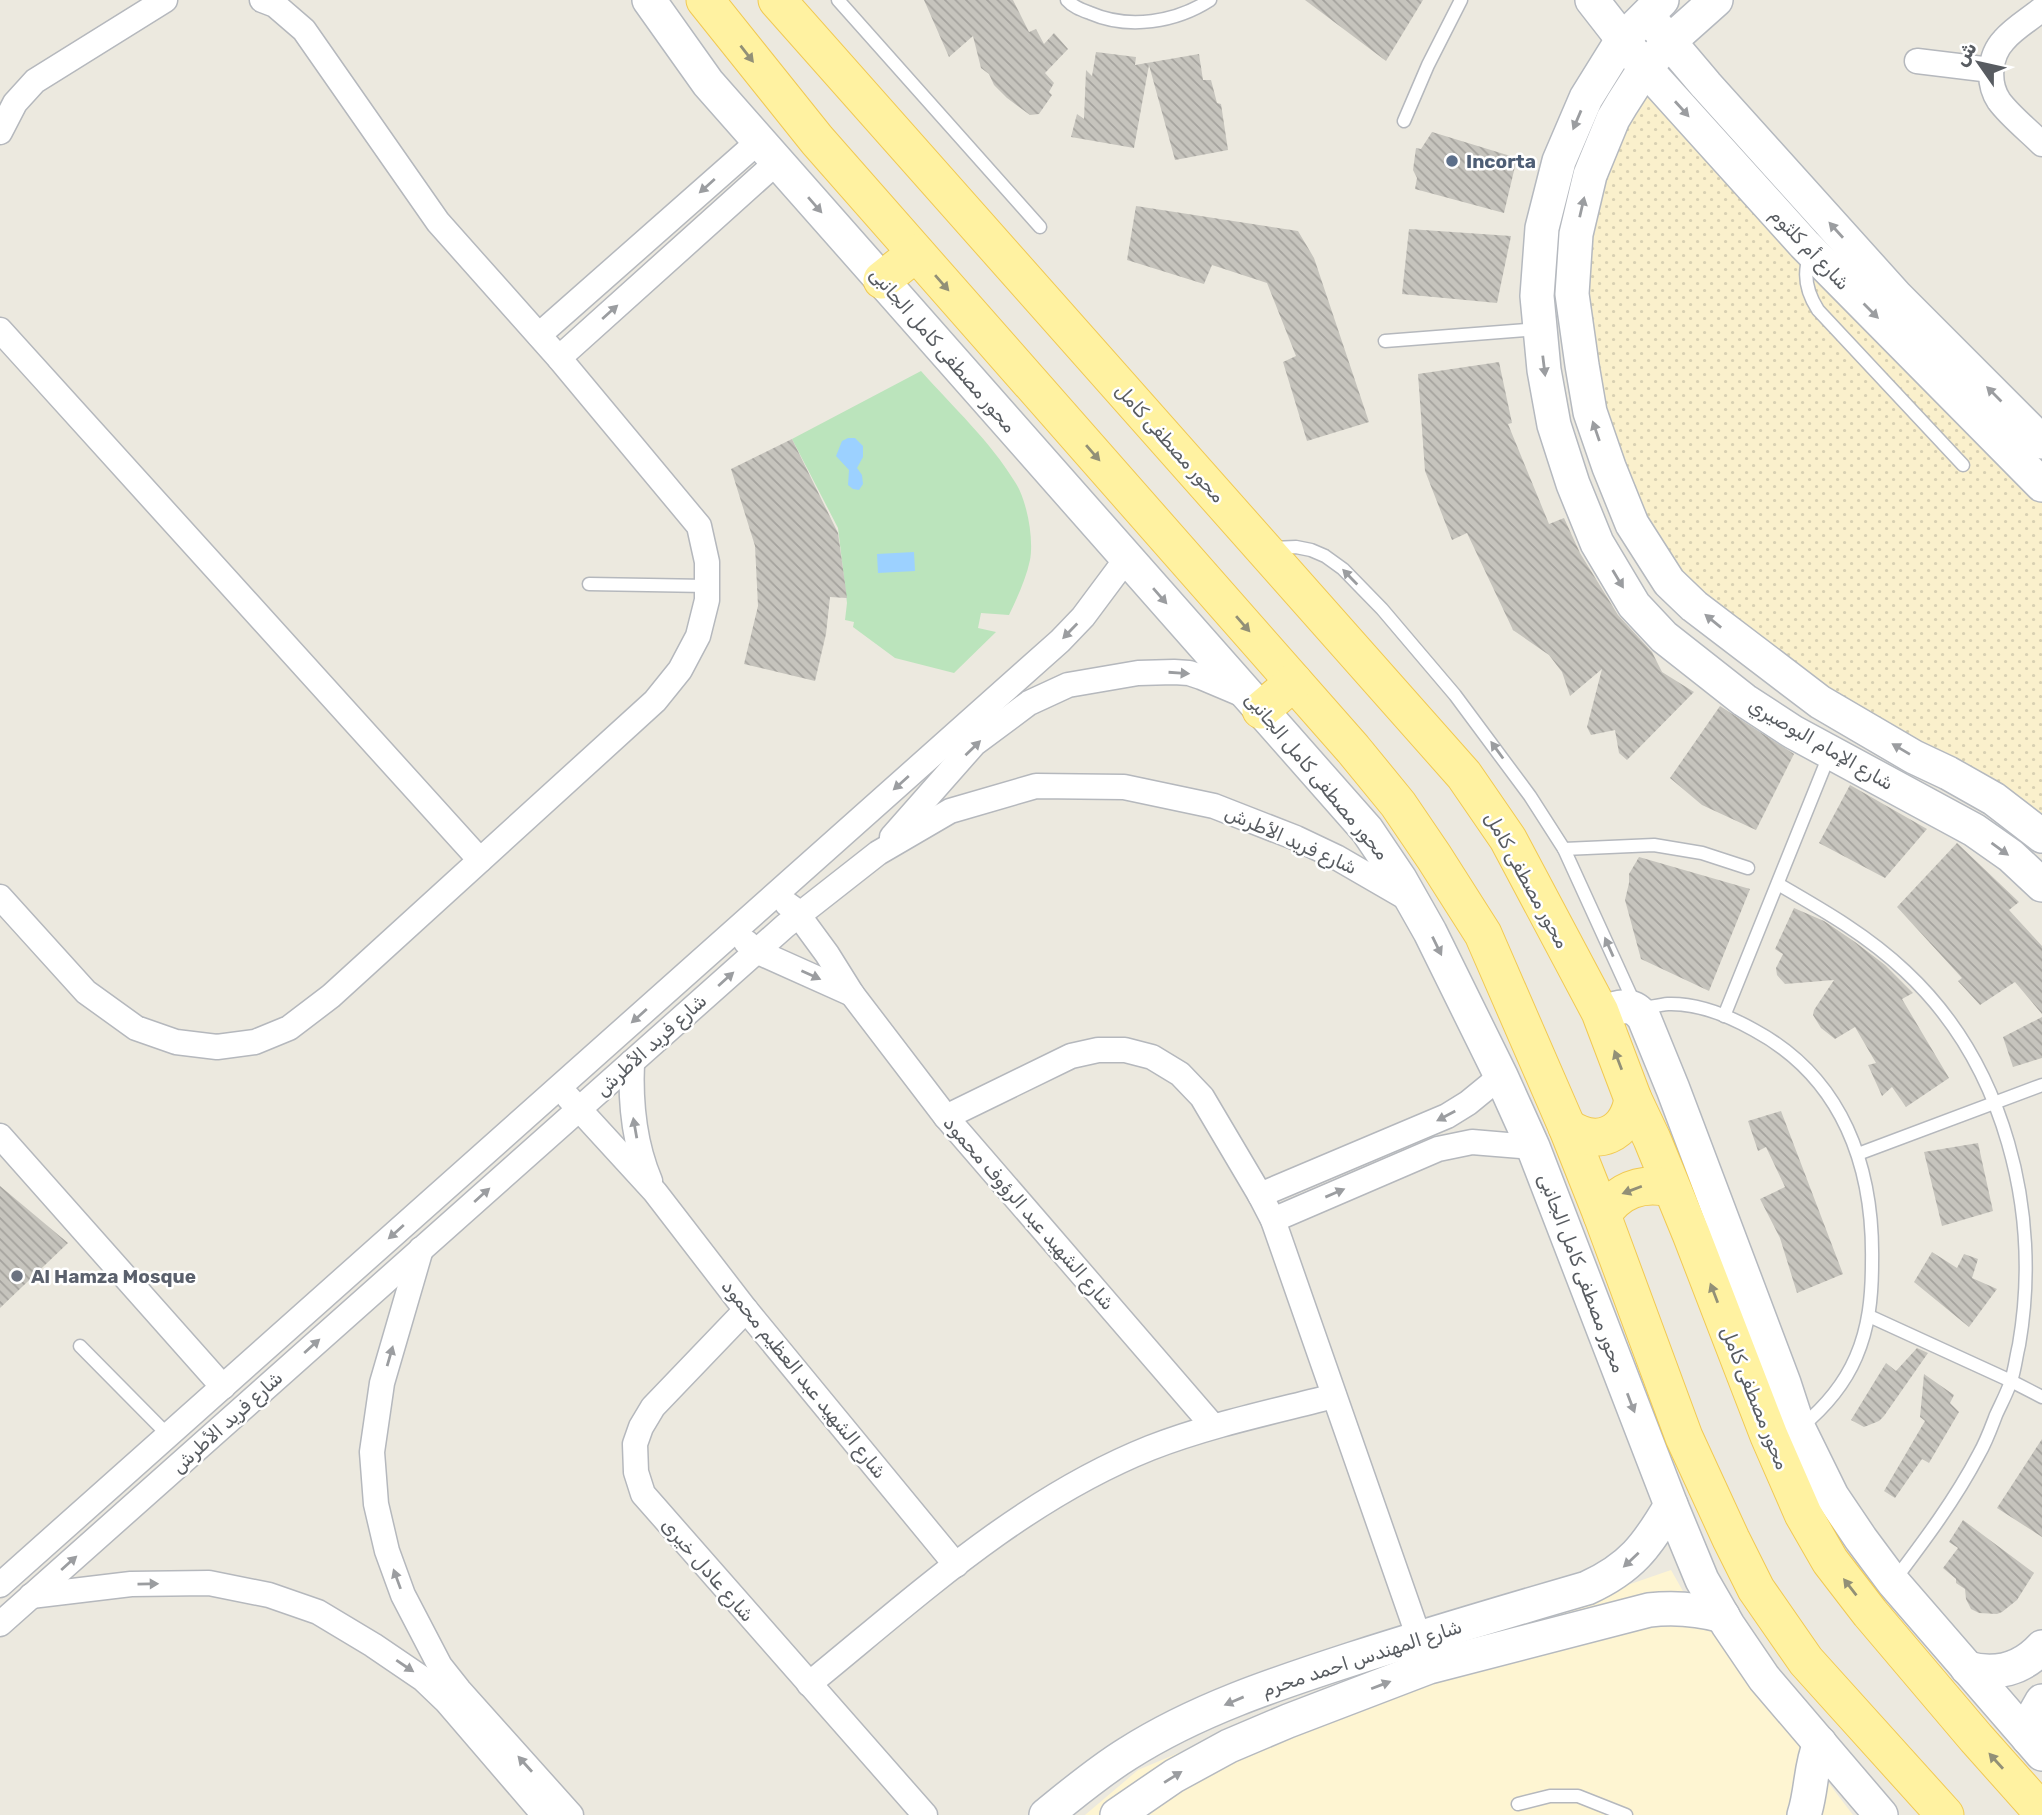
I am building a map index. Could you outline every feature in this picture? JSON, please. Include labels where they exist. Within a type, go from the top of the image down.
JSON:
[{"type":"main road","points":[[705,0],[817,140],[1353,749],[1398,804],[1483,934],[1567,1127],[1684,1437],[1756,1589],[1806,1661],[1945,1815]]},
{"type":"main road","name":"محور مصطفى كامل","points":[[787,3],[1464,775],[1508,839],[1600,1012],[1633,1099],[1691,1234],[1769,1437],[1803,1514],[1830,1561],[1904,1654],[2042,1812]]},
{"type":"main road","points":[[882,280],[916,253]]},
{"type":"main road","points":[[1256,704],[1294,682]]},
{"type":"main road","points":[[1567,1127],[1577,1135],[1590,1138],[1615,1132],[1631,1112],[1633,1099]]},
{"type":"main road","points":[[1602,1215],[1619,1195],[1632,1189],[1644,1185],[1670,1188]]},
{"type":"street","points":[[0,132],[15,103],[35,82],[165,0]]},
{"type":"street","points":[[0,897],[86,992],[136,1028],[176,1042],[217,1047],[255,1042],[289,1028],[331,996],[655,701],[680,670],[698,636],[707,600],[707,562],[699,526],[559,358],[438,222],[304,30],[275,5],[262,0]]},
{"type":"street","name":"محور مصطفى كامل الجانبى","points":[[649,0],[708,83],[1367,830],[1385,854],[1430,932],[1533,1147],[1702,1580],[1764,1678],[1881,1815]]},
{"type":"street","name":"شارع أم كلثوم","points":[[1592,0],[1645,68],[1811,251],[2042,485]]},
{"type":"street","name":"شارع الإمام البوصيري","points":[[1716,0],[1670,41],[1645,68],[1613,119],[1590,175],[1576,234],[1572,294],[1590,412],[1609,467],[1632,524],[1670,582],[1694,606],[1820,702],[1914,757],[1994,799],[2042,836]]},
{"type":"street","name":"شارع أم كلثوم","points":[[1647,5],[1670,41],[1706,85],[1896,297],[2042,442]]},
{"type":"street","name":"شارع الإمام البوصيري","points":[[1647,5],[1586,98],[1559,161],[1542,228],[1536,296],[1544,370],[1554,425],[1573,484],[1597,543],[1634,605],[1664,636],[1744,701],[1830,753],[1964,825],[2011,856],[2042,885]]},
{"type":"street","points":[[2042,9],[2004,40],[1995,54],[1991,70],[1999,101],[2042,144]]},
{"type":"street","points":[[1917,61],[1991,70]]},
{"type":"street","points":[[1599,78],[1611,77],[1621,85],[1624,98],[1622,104]]},
{"type":"street","points":[[539,335],[768,151]]},
{"type":"street","points":[[559,358],[768,151]]},
{"type":"street","points":[[0,330],[480,860]]},
{"type":"street","name":"شارع فريد الأطرش","points":[[0,1585],[1060,641],[1090,608],[1126,558]]},
{"type":"street","points":[[878,853],[974,744],[1029,703],[1068,685],[1138,673],[1189,673],[1256,704]]},
{"type":"street","points":[[1935,808],[1948,793],[1948,773]]},
{"type":"street","name":"شارع فريد الأطرش","points":[[0,1624],[798,915],[878,853],[950,810],[1036,786],[1124,788],[1214,806],[1255,821],[1336,858],[1412,901]]},
{"type":"street","points":[[1964,825],[1966,809],[1981,792]]},
{"type":"street","name":"شارع الشهيد عبد الرؤوف محمود","points":[[769,900],[789,905],[798,915],[852,994],[946,1117],[1213,1426]]},
{"type":"street","points":[[742,924],[746,942],[757,951]]},
{"type":"street","name":"شارع الشهيد عبد الرؤوف محمود","points":[[757,951],[852,994]]},
{"type":"street","points":[[1600,1012],[1625,1006],[1637,1009],[1644,1018],[1784,1383],[1799,1429],[1832,1496],[1893,1582],[2035,1746]]},
{"type":"street","points":[[946,1117],[1071,1056],[1098,1050],[1125,1050],[1152,1058],[1180,1074],[1202,1097],[1273,1220],[1424,1652]]},
{"type":"street","name":"شارع الشهيد عبد العظيم محمود","points":[[632,1062],[631,1089],[637,1142],[655,1192]]},
{"type":"street","points":[[1260,1195],[1447,1116],[1501,1076]]},
{"type":"street","name":"شارع الشهيد عبد العظيم محمود","points":[[559,1087],[655,1192],[746,1310],[956,1564]]},
{"type":"street","points":[[0,1136],[223,1387]]},
{"type":"street","points":[[1273,1220],[1438,1149],[1472,1142],[1533,1147]]},
{"type":"street","points":[[421,1249],[382,1383],[372,1452],[376,1504],[387,1550],[403,1595],[453,1695],[544,1815]]},
{"type":"street","name":"شارع عادل خيرى","points":[[746,1310],[653,1407],[641,1427],[635,1444],[636,1472],[643,1494],[925,1815]]},
{"type":"street","points":[[809,1684],[956,1564],[1020,1518],[1087,1477],[1149,1449],[1213,1426],[1334,1396]]},
{"type":"street","points":[[125,1473],[144,1496]]},
{"type":"street","name":"شارع المهندس احمد محرم","points":[[1116,1815],[1174,1776],[1230,1746],[1288,1721],[1424,1652],[1607,1579],[1640,1551],[1671,1505]]},
{"type":"street","points":[[32,1596],[131,1584],[209,1583],[269,1595],[318,1612],[453,1695],[571,1815]]},
{"type":"street","name":"شارع المهندس احمد محرم","points":[[1046,1815],[1126,1754],[1165,1732],[1234,1700],[1298,1676],[1649,1610],[1679,1608],[1723,1616]]},
{"type":"street","points":[[1967,1668],[1989,1672],[2037,1662]]},
{"type":"street","points":[[2035,1746],[2034,1715],[2042,1701]]},
{"type":"street","points":[[1804,1815],[1820,1743]]},
{"type":"lane","points":[[838,0],[1040,227]]},
{"type":"lane","points":[[1067,0],[1096,16],[1121,22],[1148,22],[1174,17],[1199,8],[1210,0]]},
{"type":"lane","points":[[1404,121],[1428,65],[1461,0]]},
{"type":"lane","points":[[1811,251],[1806,279],[1808,290],[1818,310],[1963,465]]},
{"type":"lane","points":[[1385,341],[1540,329]]},
{"type":"lane","points":[[1265,549],[1280,546],[1311,550],[1343,569],[1382,609],[1455,695],[1530,796],[1564,849],[1637,1009],[1668,1004],[1684,1005],[1724,1016],[1769,1038],[1807,1069],[1838,1108],[1858,1154],[1870,1218],[1872,1272],[1869,1316],[1856,1359],[1844,1379],[1831,1398],[1799,1429]]},
{"type":"lane","points":[[589,584],[707,586]]},
{"type":"lane","points":[[1724,1016],[1830,753]]},
{"type":"lane","points":[[1564,849],[1654,845],[1702,853],[1748,867]]},
{"type":"lane","points":[[1778,884],[1865,937],[1906,972],[1942,1012],[1973,1056],[1997,1104],[2019,1171],[2029,1241],[2026,1311],[2011,1381],[1980,1454],[1938,1522],[1893,1582]]},
{"type":"lane","points":[[1858,1154],[2042,1086]]},
{"type":"lane","points":[[1869,1316],[2042,1397]]},
{"type":"lane","points":[[80,1346],[168,1435]]},
{"type":"lane","points":[[1518,1804],[1550,1796],[1578,1796],[1626,1815]]},
{"type":"shaded area","points":[[1671,1570],[1684,1593],[1853,1815],[1085,1815],[1138,1770],[1349,1681]]},
{"type":"sand","points":[[1645,68],[2042,485],[2042,836],[1694,606],[1609,467],[1576,234]]},
{"type":"green space","points":[[921,371],[983,438],[1005,467],[1023,499],[1030,531],[1031,551],[1028,567],[1009,615],[981,613],[978,628],[996,632],[954,673],[895,658],[853,627],[854,622],[845,620],[847,603],[838,528],[792,439]]},
{"type":"water","points":[[855,438],[863,446],[863,457],[857,468],[862,475],[863,484],[859,490],[848,485],[849,470],[836,456],[842,441]]},
{"type":"water","points":[[914,552],[915,571],[878,573],[877,554]]},
{"type":"building","points":[[924,0],[1013,0],[1029,32],[1036,29],[1044,44],[1054,33],[1068,49],[1045,73],[1054,83],[1049,92],[1052,95],[1039,114],[1030,115],[994,85],[989,74],[981,68],[973,36],[949,57]]},
{"type":"building","points":[[1305,0],[1423,0],[1386,61]]},
{"type":"building","points":[[1096,52],[1136,57],[1135,65],[1199,54],[1203,80],[1211,80],[1217,103],[1221,104],[1228,150],[1175,160],[1149,65],[1134,148],[1071,137],[1077,114],[1084,119],[1086,70],[1092,76]]},
{"type":"building","points":[[1432,132],[1517,158],[1504,213],[1415,189],[1417,178],[1413,170],[1416,148],[1421,149]]},
{"type":"building","points":[[1136,206],[1298,231],[1314,258],[1369,422],[1307,441],[1283,362],[1296,356],[1267,283],[1212,265],[1204,284],[1127,260]]},
{"type":"building","points":[[1409,229],[1511,236],[1497,303],[1402,294]]},
{"type":"building","points":[[1499,362],[1512,423],[1508,424],[1549,524],[1564,518],[1580,553],[1618,615],[1652,652],[1662,672],[1694,692],[1627,760],[1619,753],[1615,730],[1591,735],[1587,727],[1602,669],[1570,696],[1562,672],[1549,655],[1513,630],[1467,533],[1452,540],[1425,471],[1418,374]]},
{"type":"building","points":[[792,439],[838,533],[847,598],[830,597],[826,634],[815,681],[744,664],[758,606],[755,546],[731,469]]},
{"type":"building","points":[[1720,706],[1794,754],[1756,830],[1702,805],[1670,778]]},
{"type":"building","points":[[1850,785],[1927,829],[1885,878],[1819,843]]},
{"type":"building","points":[[1957,843],[2019,902],[2009,910],[2042,946],[2042,1014],[2015,982],[1980,1005],[1958,981],[1962,978],[1897,907]]},
{"type":"building","points":[[1639,857],[1750,889],[1709,991],[1641,959],[1625,900],[1629,874]]},
{"type":"building","points":[[1794,908],[1824,921],[1855,942],[1885,965],[1913,993],[1902,999],[1949,1078],[1906,1107],[1892,1087],[1882,1096],[1868,1065],[1876,1063],[1855,1027],[1835,1039],[1821,1028],[1813,1015],[1834,980],[1785,984],[1777,975],[1776,968],[1783,954],[1775,949]]},
{"type":"building","points":[[2042,1017],[2042,1058],[2013,1067],[2003,1037]]},
{"type":"building","points":[[1781,1111],[1843,1274],[1797,1293],[1780,1238],[1760,1199],[1785,1187],[1766,1147],[1758,1151],[1748,1121]]},
{"type":"building","points":[[1978,1143],[1993,1211],[1942,1226],[1924,1152]]},
{"type":"building","name":"Al Hamza Mosque","points":[[0,1186],[68,1243],[0,1308]]},
{"type":"building","points":[[1932,1252],[1957,1268],[1964,1254],[1978,1259],[1972,1278],[1997,1289],[1969,1327],[1914,1282]]},
{"type":"building","points":[[1917,1348],[1928,1353],[1884,1416],[1864,1427],[1851,1420],[1886,1363],[1896,1371]]},
{"type":"building","points":[[1924,1374],[1954,1395],[1950,1403],[1959,1412],[1929,1463],[1922,1459],[1895,1498],[1884,1491],[1925,1421],[1920,1417]]},
{"type":"building","points":[[2042,1439],[2042,1537],[1997,1508]]},
{"type":"building","points":[[1963,1520],[2034,1573],[2017,1600],[1997,1614],[1979,1613],[1971,1609],[1965,1589],[1943,1568],[1958,1548],[1949,1542]]},
{"type":"place","name":"Incorta","points":[[1452,161]]},
{"type":"place","name":"Al Hamza Mosque","points":[[17,1276]]}]
